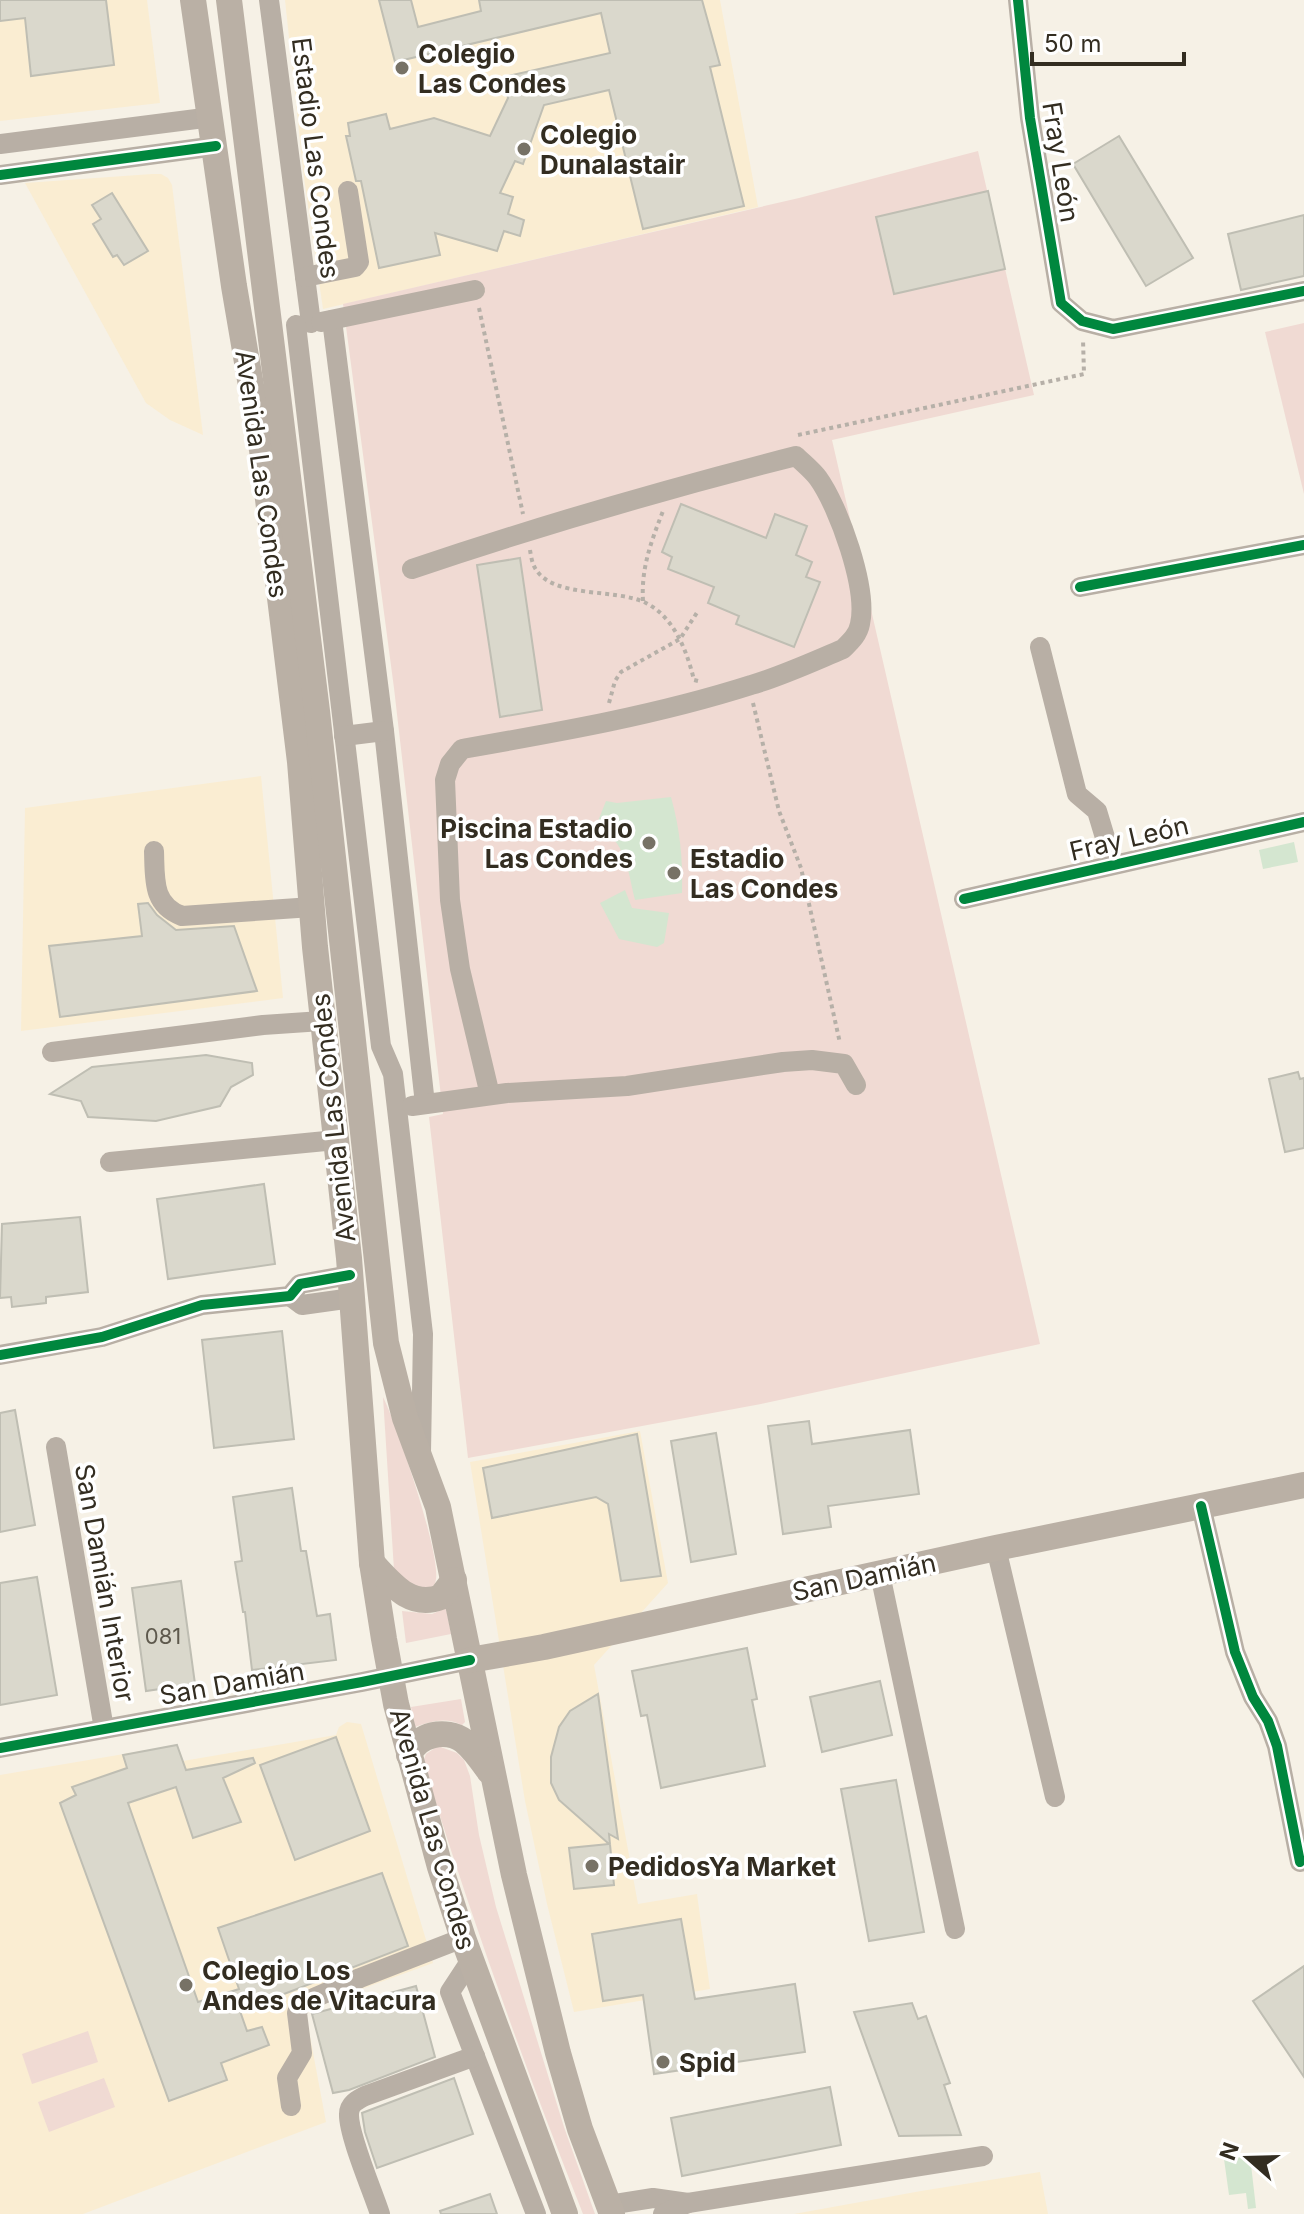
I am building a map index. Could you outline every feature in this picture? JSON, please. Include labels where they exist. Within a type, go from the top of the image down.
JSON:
[{"type":"main road","name":"Avenida Las Condes","points":[[193,0],[236,301],[262,450],[284,619],[351,1287],[372,1563],[390,1676],[409,1755],[467,1949],[565,2214]]},
{"type":"main road","name":"Avenida Las Condes","points":[[229,0],[319,727],[384,1328],[396,1391],[438,1507],[514,1875],[558,2053],[580,2129],[611,2209]]},
{"type":"main road","name":"San Damián","points":[[470,1660],[544,1647],[996,1548],[1304,1485]]},
{"type":"main road","points":[[372,1563],[397,1589],[419,1601],[441,1597],[454,1580]]},
{"type":"main road","points":[[409,1755],[416,1744],[427,1736],[450,1735],[471,1747],[493,1776]]},
{"type":"street","name":"Estadio Las Condes","points":[[269,0],[305,277],[304,324],[344,736],[381,1046],[393,1074],[398,1109],[423,1334],[425,1373],[420,1464]]},
{"type":"street","name":"Fray León","points":[[1018,0],[1030,118],[1061,303],[1082,321]]},
{"type":"street","points":[[212,117],[7,143],[9,174],[216,146]]},
{"type":"street","points":[[305,277],[355,267],[359,262],[348,191]]},
{"type":"street","points":[[270,330],[475,290]]},
{"type":"street","points":[[1082,321],[1113,329],[1304,291]]},
{"type":"street","points":[[332,320],[384,731],[425,1104]]},
{"type":"street","points":[[412,569],[526,530],[674,486],[796,456],[817,477],[839,520],[860,586],[860,627],[843,649],[753,685],[680,705],[509,742],[462,749],[450,764],[445,780],[450,900],[460,969],[490,1095]]},
{"type":"street","points":[[1080,587],[1304,545]]},
{"type":"street","points":[[1040,647],[1077,794],[1097,811],[1113,864]]},
{"type":"street","points":[[344,736],[384,731]]},
{"type":"street","name":"Fray León","points":[[964,899],[1304,822]]},
{"type":"street","points":[[154,851],[158,898],[170,912],[182,916],[312,907]]},
{"type":"street","points":[[52,1052],[263,1025],[322,1021]]},
{"type":"street","points":[[398,1109],[490,1095],[627,1086],[812,1060],[844,1064],[856,1085]]},
{"type":"street","points":[[110,1162],[336,1140]]},
{"type":"street","points":[[0,1355],[102,1337],[202,1305],[290,1296],[300,1284],[351,1287]]},
{"type":"street","name":"San Damián Interior","points":[[56,1447],[104,1729]]},
{"type":"street","points":[[1201,1506],[1235,1652],[1277,1746],[1300,1862]]},
{"type":"street","points":[[996,1548],[1055,1797]]},
{"type":"street","points":[[880,1574],[955,1929]]},
{"type":"street","name":"San Damián","points":[[0,1748],[470,1660]]},
{"type":"street","points":[[467,1949],[450,1992],[536,2214]]},
{"type":"street","points":[[291,2106],[287,2078],[302,2053],[297,2013],[300,2004],[360,1978],[467,1949]]},
{"type":"street","points":[[380,2214],[348,2113],[352,2103],[475,2056]]},
{"type":"street","points":[[663,2214],[688,2203],[983,2156]]},
{"type":"street","points":[[611,2209],[653,2198],[688,2203]]},
{"type":"path","points":[[475,290],[535,569],[544,578],[562,587],[643,601],[656,609],[680,639],[688,654],[694,680],[753,710]]},
{"type":"path","points":[[792,437],[1084,374],[1082,321]]},
{"type":"path","points":[[643,601],[645,557],[674,486]]},
{"type":"path","points":[[609,714],[615,681],[621,672],[680,639],[698,611]]},
{"type":"path","points":[[753,685],[753,710],[779,811],[801,868],[844,1064]]},
{"type":"shaded area","points":[[0,0],[147,0],[160,103],[0,121]]},
{"type":"shaded area","name":"Colegio Dunalastair","points":[[285,0],[720,0],[758,207],[323,309],[304,178]]},
{"type":"shaded area","name":"Estadio Las Condes","points":[[978,151],[1034,395],[832,440],[1040,1344],[761,1404],[468,1458],[429,1117],[443,1114],[394,688],[343,304],[799,198]]},
{"type":"shaded area","points":[[161,174],[172,185],[203,435],[170,420],[146,403],[25,183]]},
{"type":"shaded area","points":[[1304,323],[1304,494],[1265,332]]},
{"type":"shaded area","points":[[261,776],[283,998],[21,1031],[25,808]]},
{"type":"shaded area","name":"Piscina Estadio Las Condes","points":[[671,797],[680,844],[682,893],[635,900],[620,848],[596,826],[606,801],[617,803]]},
{"type":"shaded area","points":[[1294,842],[1298,862],[1263,869],[1259,850]]},
{"type":"shaded area","points":[[625,890],[632,908],[669,913],[664,943],[657,947],[619,939],[600,903]]},
{"type":"shaded area","points":[[383,1397],[425,1517],[436,1579],[430,1589],[416,1590],[394,1570]]},
{"type":"shaded area","points":[[640,1431],[668,1583],[594,1665],[638,1904],[697,1894],[710,1989],[574,2012],[525,1801],[470,1462]]},
{"type":"shaded area","points":[[446,1608],[451,1634],[406,1643],[402,1611],[432,1614]]},
{"type":"shaded area","points":[[461,1699],[465,1722],[462,1725],[438,1721],[415,1727],[411,1707]]},
{"type":"shaded area","name":"Colegio Los Andes de Vitacura","points":[[347,1722],[361,1724],[433,1963],[312,2007],[306,2015],[326,2122],[83,2214],[0,2214],[0,1775],[177,1745],[183,1761],[336,1735],[339,1727]]},
{"type":"shaded area","points":[[438,1746],[457,1753],[464,1760],[470,1776],[479,1835],[496,1907],[564,2127],[595,2214],[583,2214],[479,1933],[423,1762],[426,1754]]},
{"type":"shaded area","points":[[88,2031],[98,2062],[32,2084],[22,2054]]},
{"type":"shaded area","points":[[104,2078],[115,2107],[49,2132],[38,2102]]},
{"type":"shaded area","points":[[1250,2156],[1256,2208],[1248,2209],[1246,2193],[1229,2195],[1224,2159]]},
{"type":"shaded area","points":[[1040,2172],[1048,2214],[794,2214],[921,2191]]},
{"type":"building","points":[[0,0],[106,0],[114,65],[31,76],[25,18],[0,21]]},
{"type":"building","points":[[379,0],[411,0],[418,27],[481,11],[479,0],[702,0],[720,65],[710,67],[744,206],[643,229],[609,90],[544,105],[523,164],[515,161],[500,193],[513,197],[508,214],[524,220],[520,236],[504,231],[497,251],[435,233],[440,255],[379,268],[361,181],[356,181],[346,136],[350,136],[348,123],[386,114],[390,129],[434,118],[490,136],[508,98],[504,77],[610,53],[601,13],[395,62]]},
{"type":"building","points":[[1119,136],[1193,258],[1146,286],[1073,164]]},
{"type":"building","points":[[988,191],[1005,269],[894,294],[876,217]]},
{"type":"building","points":[[112,193],[148,251],[124,265],[117,255],[113,257],[93,224],[101,219],[92,205]]},
{"type":"building","points":[[1304,215],[1304,276],[1241,290],[1228,234]]},
{"type":"building","points":[[681,504],[766,538],[775,514],[807,526],[796,555],[812,562],[806,577],[820,582],[794,647],[736,624],[739,616],[708,603],[714,587],[668,569],[672,557],[662,552]]},
{"type":"building","points":[[520,558],[542,710],[500,717],[477,565]]},
{"type":"building","points":[[148,903],[176,930],[234,926],[257,991],[60,1017],[49,946],[142,936],[138,904]]},
{"type":"building","points":[[206,1055],[252,1063],[253,1075],[231,1087],[220,1106],[156,1121],[88,1117],[81,1101],[50,1094],[92,1067]]},
{"type":"building","points":[[1298,1072],[1300,1079],[1304,1078],[1304,1148],[1285,1152],[1269,1079]]},
{"type":"building","points":[[264,1184],[275,1264],[168,1279],[157,1199]]},
{"type":"building","points":[[80,1217],[88,1292],[46,1297],[46,1303],[12,1307],[11,1297],[0,1298],[2,1224]]},
{"type":"building","points":[[282,1331],[294,1439],[214,1448],[202,1340]]},
{"type":"building","points":[[15,1410],[35,1525],[0,1532],[0,1413]]},
{"type":"building","points":[[809,1421],[812,1444],[910,1430],[919,1494],[828,1506],[831,1527],[783,1534],[768,1426]]},
{"type":"building","points":[[716,1433],[736,1554],[691,1562],[671,1441]]},
{"type":"building","points":[[637,1434],[661,1576],[621,1581],[608,1504],[596,1497],[492,1518],[483,1468]]},
{"type":"building","points":[[292,1488],[301,1551],[306,1551],[317,1616],[330,1614],[336,1660],[252,1670],[235,1562],[242,1561],[233,1497]]},
{"type":"building","points":[[37,1577],[57,1695],[0,1705],[0,1583]]},
{"type":"building","points":[[181,1581],[195,1684],[146,1691],[132,1588]]},
{"type":"building","points":[[747,1648],[757,1699],[752,1700],[765,1766],[661,1788],[647,1715],[641,1716],[632,1671]]},
{"type":"building","points":[[880,1681],[892,1735],[822,1752],[810,1697]]},
{"type":"building","points":[[598,1694],[618,1839],[609,1834],[614,1885],[574,1889],[569,1848],[609,1844],[559,1800],[551,1783],[551,1757],[559,1727],[570,1711]]},
{"type":"building","points":[[336,1737],[370,1831],[295,1860],[260,1765]]},
{"type":"building","points":[[177,1745],[186,1770],[253,1758],[255,1763],[223,1778],[241,1822],[193,1838],[176,1787],[128,1803],[198,2002],[239,1989],[218,1928],[382,1873],[408,1946],[240,2011],[247,2031],[262,2027],[269,2045],[221,2063],[227,2080],[169,2101],[60,1803],[76,1795],[72,1787],[127,1768],[123,1755]]},
{"type":"building","points":[[896,1780],[924,1932],[869,1941],[841,1789]]},
{"type":"building","points":[[681,1919],[695,1999],[795,1984],[805,2052],[654,2074],[643,1995],[603,2001],[592,1934]]},
{"type":"building","points":[[1304,1966],[1304,2077],[1253,2001]]},
{"type":"building","points":[[416,1986],[435,2057],[349,2090],[333,2093],[312,2014]]},
{"type":"building","points":[[912,2003],[918,2019],[926,2016],[950,2083],[944,2085],[961,2135],[899,2136],[854,2012]]},
{"type":"building","points":[[454,2078],[473,2134],[377,2168],[362,2113]]},
{"type":"building","points":[[830,2087],[841,2145],[682,2176],[671,2118]]},
{"type":"building","points":[[490,2194],[497,2214],[441,2214],[440,2211]]},
{"type":"cycle path","points":[[1018,0],[1030,118],[1061,303],[1082,321],[1113,329],[1304,291]]},
{"type":"cycle path","points":[[0,175],[216,146]]},
{"type":"cycle path","points":[[1080,587],[1304,545]]},
{"type":"cycle path","points":[[964,899],[1304,822]]},
{"type":"cycle path","points":[[0,1355],[102,1337],[202,1305],[290,1296],[300,1284],[350,1275]]},
{"type":"cycle path","points":[[1201,1506],[1235,1652],[1277,1746],[1300,1862]]},
{"type":"cycle path","points":[[0,1748],[470,1660]]},
{"type":"place","name":"Colegio Las Condes","points":[[402,68]]},
{"type":"place","name":"Colegio Dunalastair","points":[[524,149]]},
{"type":"place","name":"Piscina Estadio Las Condes","points":[[649,843]]},
{"type":"place","name":"Estadio Las Condes","points":[[674,873]]},
{"type":"place","name":"PedidosYa Market","points":[[592,1866]]},
{"type":"place","name":"Colegio Los Andes de Vitacura","points":[[186,1985]]},
{"type":"place","name":"Spid","points":[[663,2062]]}]
